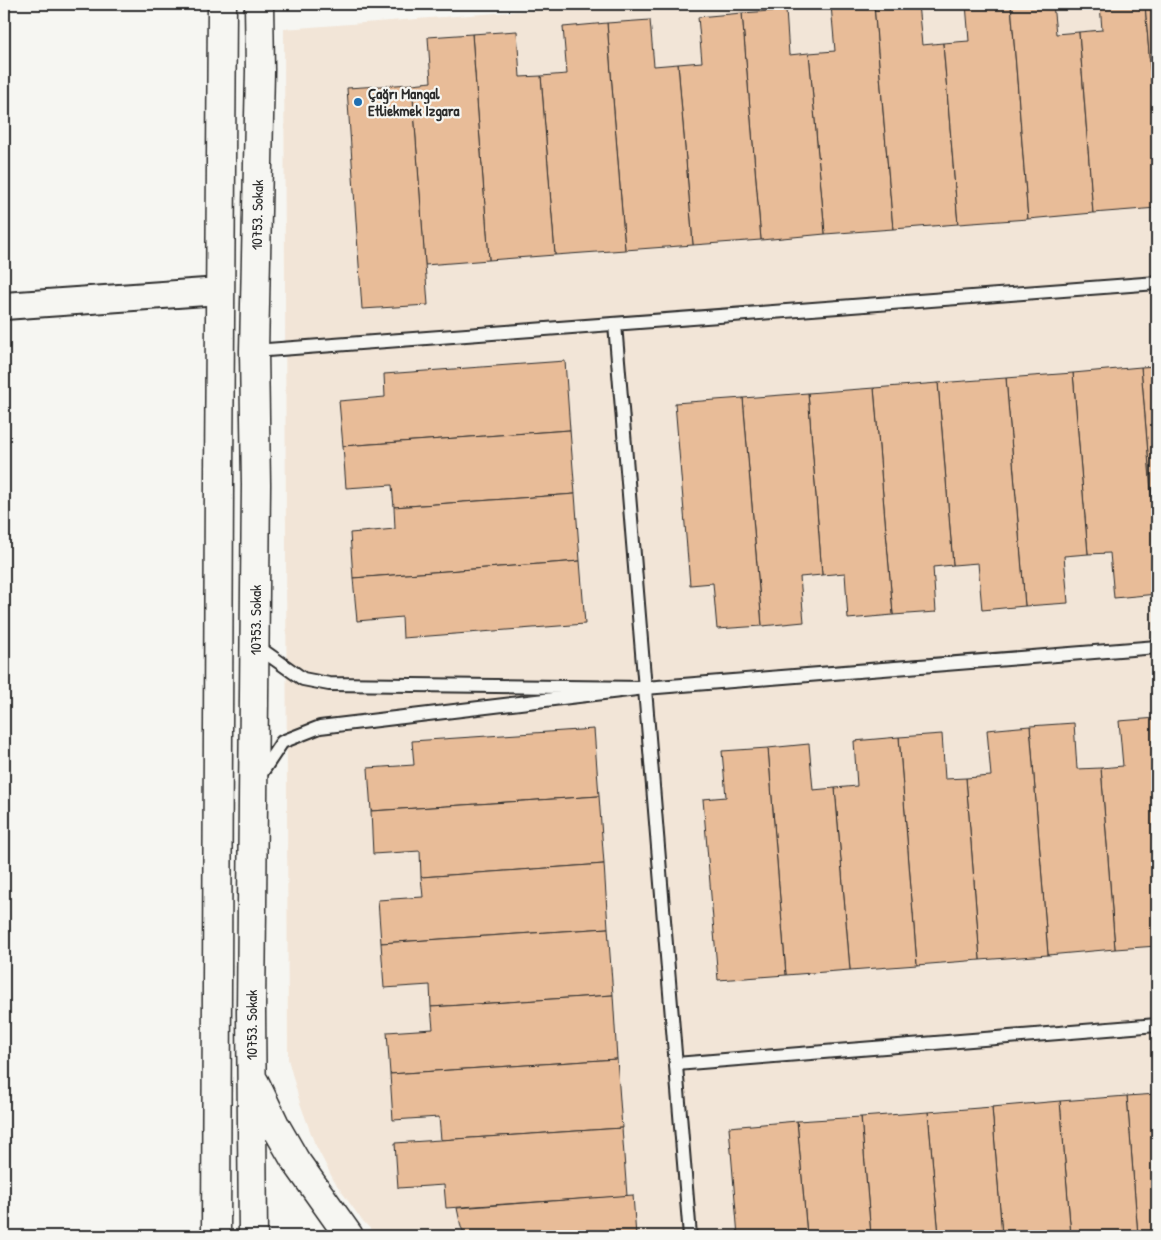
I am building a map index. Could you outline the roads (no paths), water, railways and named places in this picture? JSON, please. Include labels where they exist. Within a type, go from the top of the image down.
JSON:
[{"type":"street","points":[[216,1236],[222,4]]},
{"type":"street","name":"10753. Sokak","points":[[253,1236],[253,786],[256,485],[254,351],[260,71],[259,4]]},
{"type":"street","points":[[4,306],[220,291]]},
{"type":"street","points":[[252,1076],[276,1128],[295,1160],[349,1236]]},
{"type":"lane","points":[[254,351],[1157,283]]},
{"type":"lane","points":[[615,324],[690,1236]]},
{"type":"lane","points":[[254,644],[303,679],[329,684],[645,688]]},
{"type":"lane","points":[[253,786],[282,742],[320,727],[645,688],[1157,647]]},
{"type":"lane","points":[[676,1064],[1157,1025]]},
{"type":"place","name":"Çağrı Mangal Etliekmek Izgara","points":[[358,102]]}]
